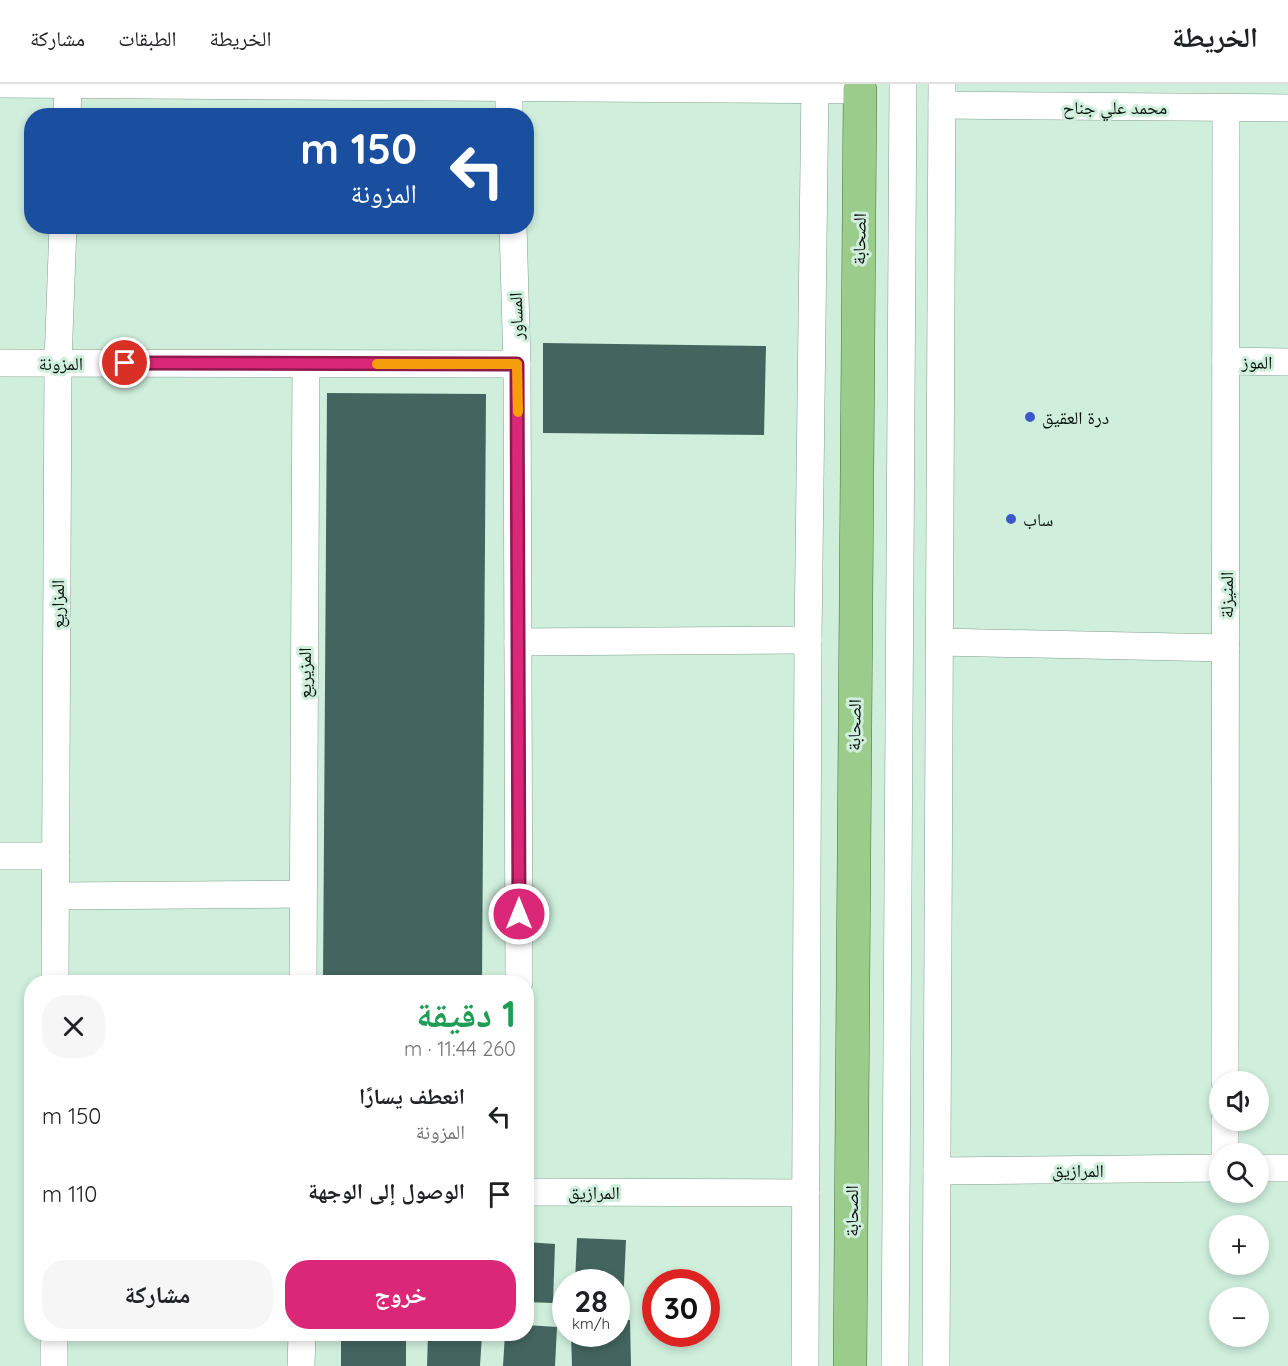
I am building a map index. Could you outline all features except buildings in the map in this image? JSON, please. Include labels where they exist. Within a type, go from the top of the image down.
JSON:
[{"type":"main road","name":"الصحابة","points":[[850,1366],[860,87]]},
{"type":"street","points":[[0,84],[294,85],[509,89],[860,87]]},
{"type":"street","points":[[895,1366],[903,84]]},
{"type":"street","points":[[1020,84],[1026,93],[1050,106]]},
{"type":"street","points":[[67,108],[68,85]]},
{"type":"street","points":[[805,1366],[808,640],[815,87]]},
{"type":"street","points":[[509,89],[509,108]]},
{"type":"street","points":[[936,1366],[942,95]]},
{"type":"street","name":"محمد علي جناح","points":[[942,95],[1050,106],[1288,108]]},
{"type":"street","name":"المنيزلة","points":[[1225,1071],[1226,108]]},
{"type":"street","name":"المزاريع","points":[[55,975],[58,363],[63,234]]},
{"type":"street","name":"المساور","points":[[513,234],[517,364],[519,975]]},
{"type":"street","name":"الموز","points":[[1226,361],[1288,362]]},
{"type":"street","name":"المزونة","points":[[0,363],[517,364]]},
{"type":"street","name":"المزيريع","points":[[303,975],[306,364]]},
{"type":"street","points":[[518,642],[808,640]]},
{"type":"street","points":[[940,642],[1226,648]]},
{"type":"street","points":[[0,856],[56,856]]},
{"type":"street","points":[[56,896],[303,894]]},
{"type":"street","name":"المرازيق","points":[[937,1171],[1209,1168]]},
{"type":"street","points":[[1269,1168],[1288,1168]]},
{"type":"street","name":"المرازيق","points":[[534,1191],[806,1193]]},
{"type":"street","points":[[54,1341],[54,1366]]},
{"type":"street","points":[[301,1366],[302,1341]]},
{"type":"slow traffic","points":[[377,364],[517,364],[518,412]]},
{"type":"place","name":"درة العقيق","points":[[1030,417]]},
{"type":"place","name":"ساب","points":[[1011,519]]},
{"type":"route","points":[[125,363],[517,364],[519,914]]}]
